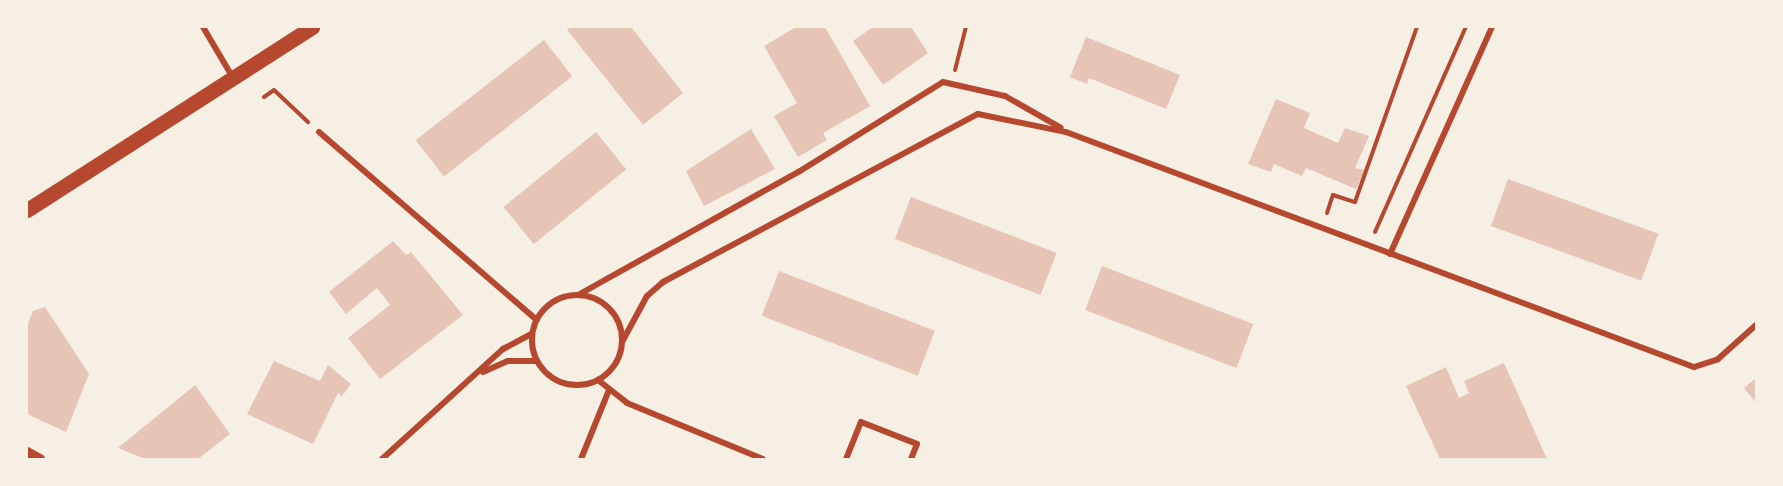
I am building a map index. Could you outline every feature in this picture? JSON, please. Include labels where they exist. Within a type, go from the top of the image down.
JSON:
[{"type":"main road","points":[[27,210],[235,81],[312,27]]},
{"type":"street","points":[[203,27],[235,81]]},
{"type":"street","points":[[1390,254],[1492,27]]},
{"type":"street","points":[[536,362],[531,334],[536,319],[550,305],[578,295],[800,171],[933,86],[952,80],[1005,96],[1066,132]]},
{"type":"street","points":[[480,373],[508,361],[536,362],[565,382],[598,380],[616,362],[622,342],[647,296],[663,282],[958,120],[978,114],[1066,132],[1694,367],[1718,359],[1756,325]]},
{"type":"street","points":[[319,132],[536,319]]},
{"type":"street","points":[[578,295],[608,306],[622,342]]},
{"type":"street","points":[[382,459],[480,373],[502,350],[531,334]]},
{"type":"street","points":[[598,380],[627,403],[763,459]]},
{"type":"street","points":[[580,459],[609,390]]},
{"type":"street","points":[[846,459],[861,422],[917,444],[911,459]]},
{"type":"street","points":[[27,452],[40,459]]},
{"type":"path","points":[[952,80],[966,27]]},
{"type":"path","points":[[1322,228],[1333,195],[1355,202],[1417,27]]},
{"type":"path","points":[[1370,246],[1466,27]]},
{"type":"path","points":[[264,97],[274,90],[319,132]]},
{"type":"building","points":[[571,27],[631,27],[683,93],[643,125],[567,30]]},
{"type":"building","points":[[796,27],[825,27],[870,106],[823,133],[827,140],[798,157],[774,116],[797,103],[764,46]]},
{"type":"building","points":[[873,27],[911,27],[928,53],[883,85],[853,41]]},
{"type":"building","points":[[1086,37],[1180,75],[1166,109],[1089,78],[1087,84],[1070,77]]},
{"type":"building","points":[[544,40],[572,76],[444,177],[416,140]]},
{"type":"building","points":[[1276,99],[1310,113],[1304,128],[1338,143],[1345,128],[1369,136],[1355,168],[1365,170],[1356,189],[1306,168],[1302,176],[1274,164],[1271,172],[1248,164]]},
{"type":"building","points":[[751,129],[775,169],[704,206],[686,171]]},
{"type":"building","points":[[596,132],[626,169],[534,244],[504,207]]},
{"type":"building","points":[[1508,179],[1658,234],[1641,281],[1491,226]]},
{"type":"building","points":[[911,197],[1057,253],[1041,295],[895,239]]},
{"type":"building","points":[[393,241],[406,255],[411,252],[463,315],[380,379],[348,338],[390,305],[377,288],[346,314],[329,292]]},
{"type":"building","points":[[1102,266],[1253,324],[1236,368],[1085,310]]},
{"type":"building","points":[[779,271],[935,331],[918,376],[762,316]]},
{"type":"building","points":[[45,307],[89,374],[66,432],[27,414],[27,326],[33,311]]},
{"type":"building","points":[[274,361],[320,381],[328,365],[351,384],[342,396],[338,393],[313,444],[247,414]]},
{"type":"building","points":[[1504,363],[1547,459],[1440,459],[1406,386],[1446,367],[1459,398],[1469,393],[1464,381]]},
{"type":"building","points":[[1756,378],[1756,403],[1744,388]]},
{"type":"building","points":[[195,385],[230,434],[198,459],[145,459],[118,448]]}]
